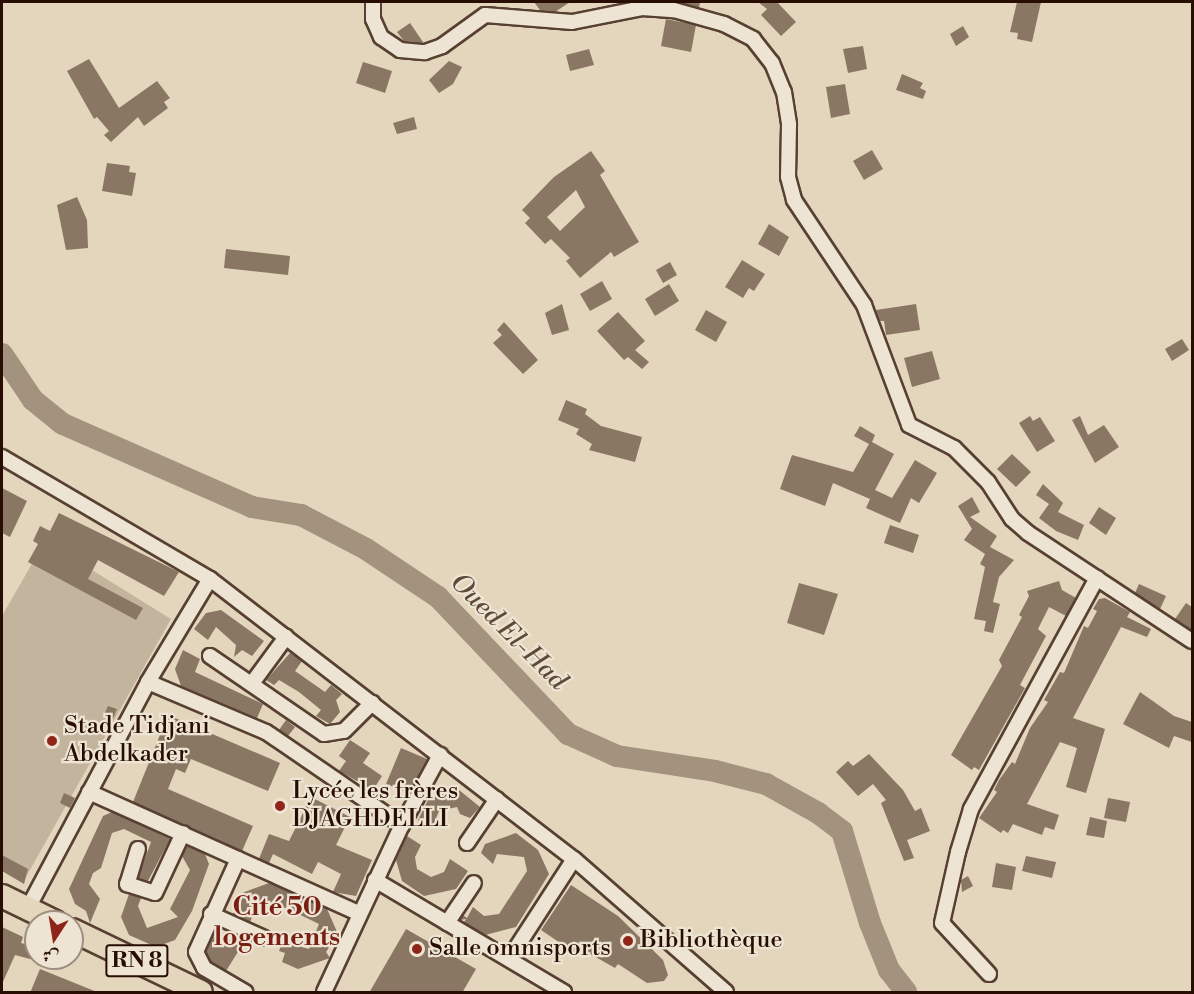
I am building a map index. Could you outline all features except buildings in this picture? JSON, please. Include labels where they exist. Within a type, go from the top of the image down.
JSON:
[{"type":"main road","points":[[2,896],[32,910]]},
{"type":"main road","name":"RN 8","points":[[84,936],[201,993]]},
{"type":"street","points":[[373,2],[373,19],[381,37],[400,50],[425,52],[442,46],[485,15],[572,22],[642,8],[694,16],[724,24],[753,39],[772,63],[784,92],[789,125],[788,177],[795,200],[864,304],[909,425],[954,448],[988,482],[1012,519],[1028,533],[1192,641]]},
{"type":"street","points":[[2,457],[210,579],[574,859],[726,993]]},
{"type":"street","points":[[989,974],[942,923],[956,860],[971,809],[1097,578]]},
{"type":"street","points":[[28,908],[148,682],[210,579]]},
{"type":"street","points":[[252,682],[286,637]]},
{"type":"street","points":[[210,656],[252,682],[324,734],[344,731],[372,703]]},
{"type":"street","points":[[148,682],[266,732],[402,825]]},
{"type":"street","points":[[324,993],[375,880],[440,755]]},
{"type":"street","points":[[89,792],[360,914]]},
{"type":"street","points":[[467,843],[497,799]]},
{"type":"street","points":[[138,849],[126,884],[155,893],[183,833]]},
{"type":"street","points":[[238,859],[197,945],[197,958],[204,968],[245,993]]},
{"type":"street","points":[[509,959],[574,859]]},
{"type":"street","points":[[375,880],[557,990]]},
{"type":"street","points":[[447,923],[474,883]]},
{"type":"street","points":[[211,914],[264,938]]},
{"type":"shaded area","name":"Stade Tidjani Abdelkader","points":[[45,541],[171,619],[26,877],[2,863],[2,616]]},
{"type":"waterway","name":"Oued El-Had","points":[[2,354],[33,400],[63,424],[252,507],[301,515],[366,549],[438,597],[568,734],[617,756],[715,771],[766,784],[818,813],[842,831],[870,923],[889,970],[906,992]]},
{"type":"place","name":"Stade Tidjani Abdelkader","points":[[52,741]]},
{"type":"place","name":"Lycée les frères DJAGHDELLI","points":[[280,806]]},
{"type":"place","name":"Bibliothèque","points":[[628,941]]},
{"type":"place","name":"Salle omnisports","points":[[417,949]]},
{"type":"district","name":"Cité 50 logements","points":[[277,923]]}]
